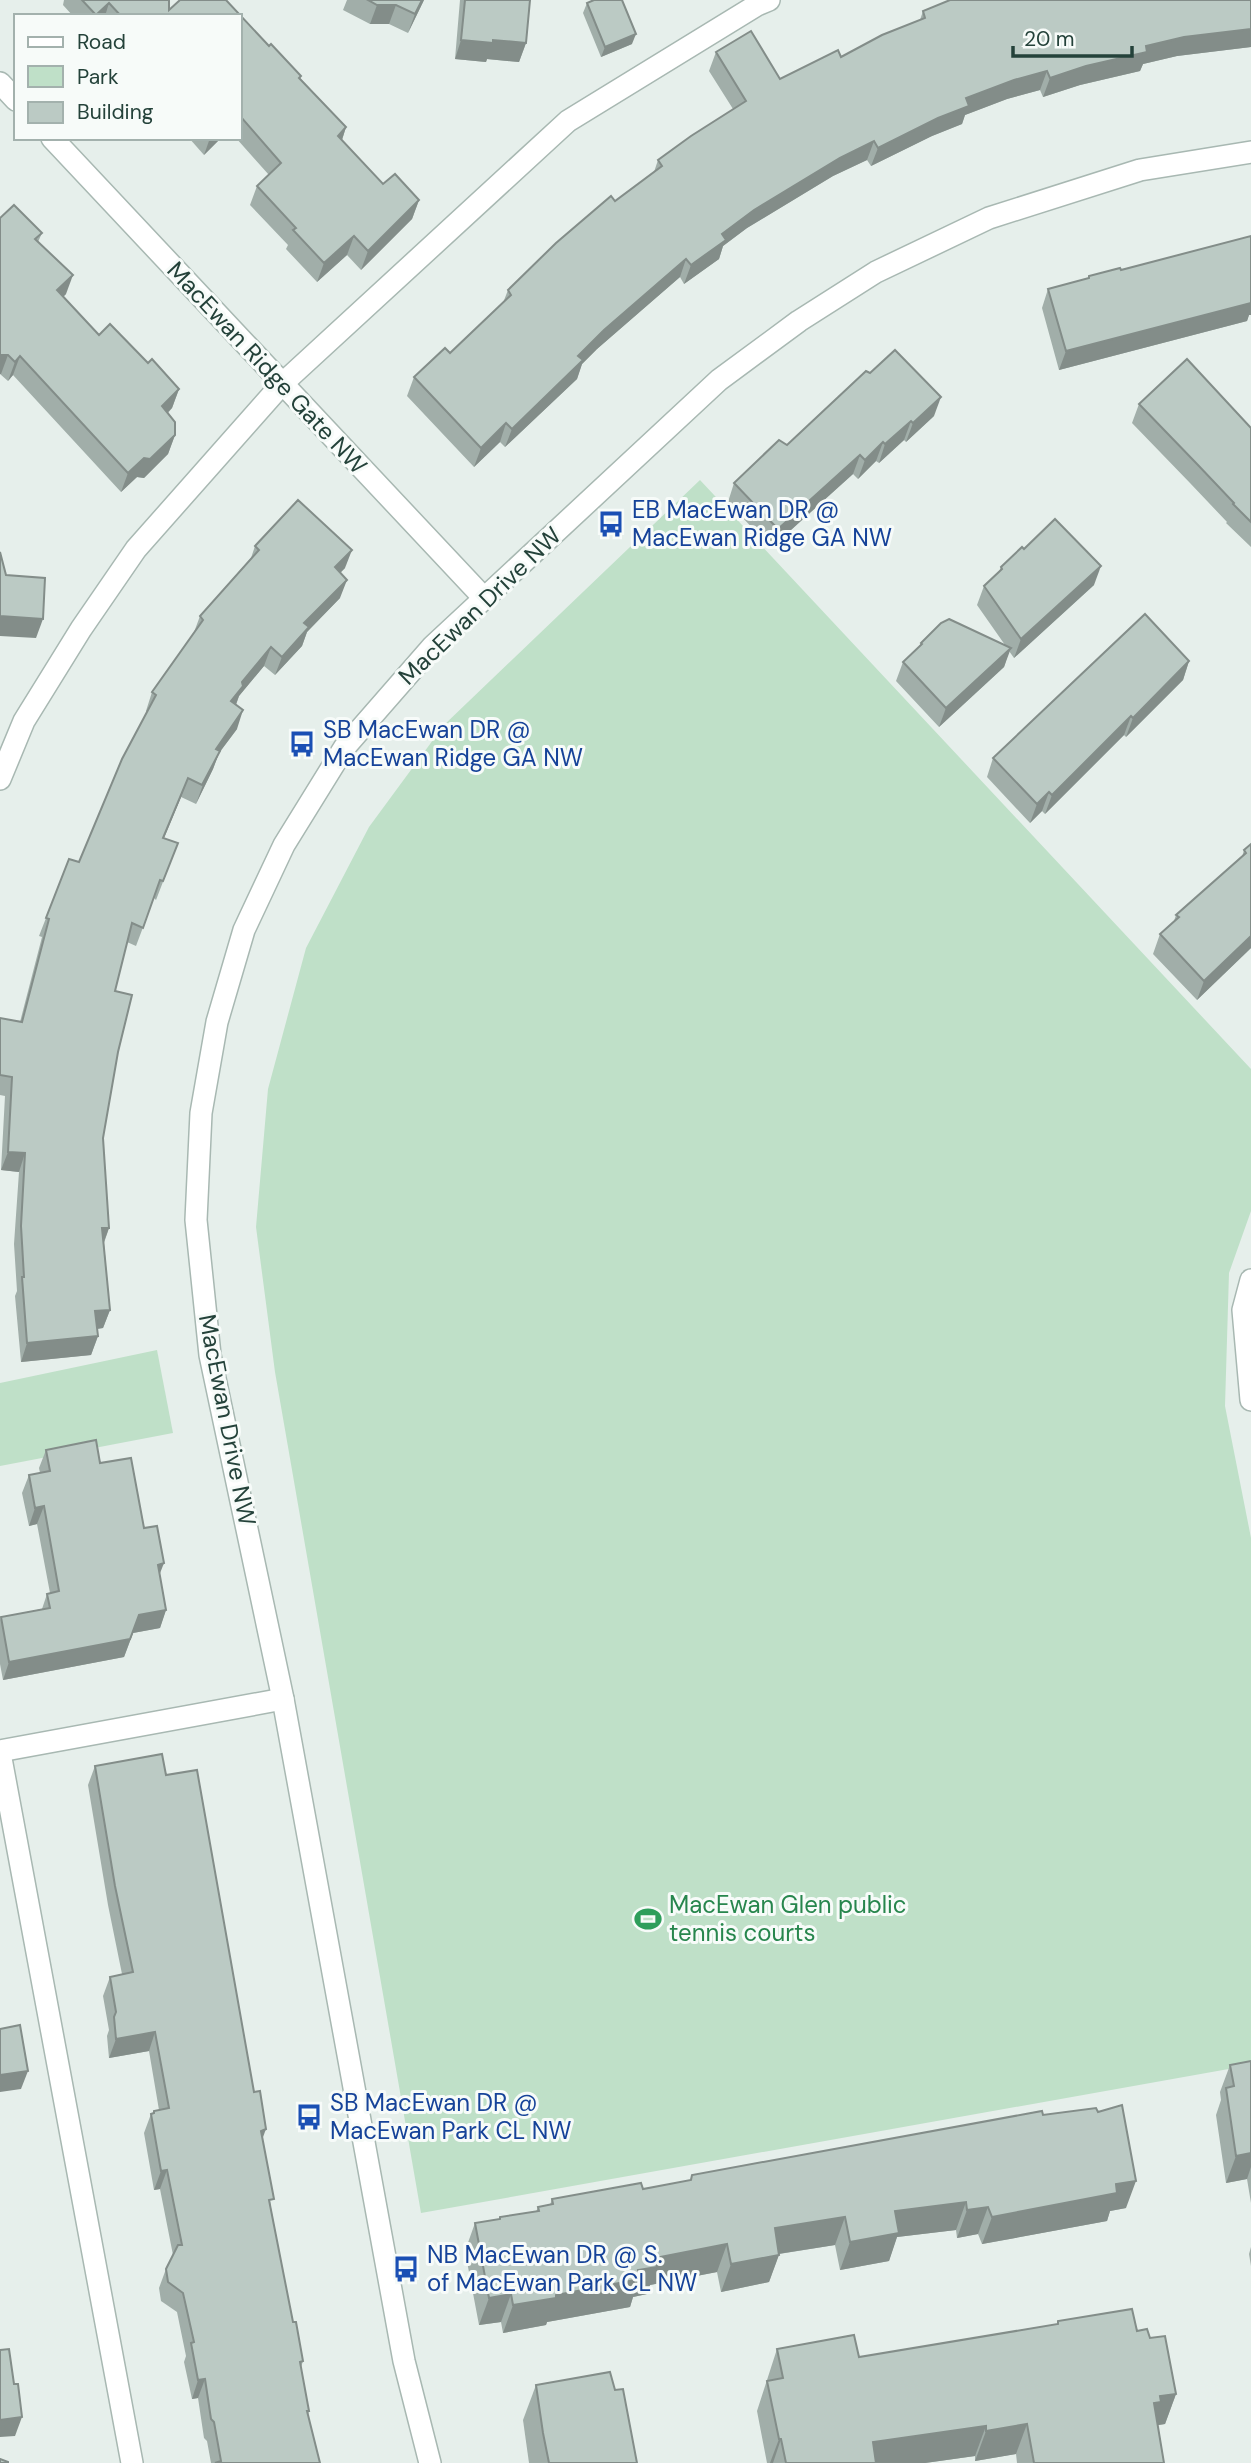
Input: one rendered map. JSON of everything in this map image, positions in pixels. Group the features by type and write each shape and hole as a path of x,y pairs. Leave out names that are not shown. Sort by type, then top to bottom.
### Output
{"street":[{"path":"0,779 24,721 81,629 136,549 282,384 568,121 769,0"},
{"path":"0,83 14,98"},
{"name":"MacEwan Ridge Gate NW","path":"54,140 483,597"},
{"name":"MacEwan Drive NW","path":"430,2463 404,2361 283,1699 210,1355 196,1220 201,1113 217,1022 244,930 284,845 344,748 433,646 719,380 799,321 876,272 989,218 1140,170 1251,152"},
{"path":"1251,1280 1242,1310 1251,1401"},
{"path":"132,2463 0,1752 283,1699"}],"green space":[{"path":"700,480 1251,1069 1251,1211 1229,1273 1225,1406 1251,1538 1251,2065 421,2213 275,1372 256,1227 268,1089 306,948 369,827 444,725"},
{"path":"157,1350 173,1433 0,1466 0,1383"}],"building":[{"path":"82,0 169,0 169,10 180,0 226,0 239,14 119,14 109,3 95,14"},
{"path":"368,0 422,0 415,14 396,5 377,5"},
{"path":"465,0 530,0 526,43 461,40"},
{"path":"594,0 622,0 636,34 605,47 587,3"},
{"path":"950,0 1251,0 1251,29 1184,37 1146,46 1147,52 1086,66 1050,78 1047,71 1014,80 966,98 969,106 878,148 874,141 840,158 754,210 722,234 726,240 691,265 686,259 604,330 578,356 583,360 512,429 506,423 481,448 414,377 445,348 450,353 511,295 508,290 556,243 611,196 615,201 662,166 658,160 746,101 716,52 751,31 780,79 838,50 841,57 882,35 925,18 923,11"},
{"path":"242,17 269,46 271,44 346,127 338,136 383,184 395,174 419,200 368,251 354,236 324,263 257,186 281,163 242,118"},
{"path":"14,205 42,233 35,239 73,275 57,290 99,335 110,324 148,363 152,359 179,389 162,406 175,422 175,435 150,459 144,458 128,473 20,356 15,362 8,355 0,355 0,218"},
{"path":"1251,236 1251,303 1066,351 1048,289 1089,276"},
{"path":"895,350 941,397 913,423 911,421 885,444 883,442 865,460 860,455 778,529 734,483 779,440 787,445 866,371 870,373"},
{"path":"1187,359 1251,428 1251,522 1139,404"},
{"path":"298,500 352,550 335,567 347,580 304,623 309,627 282,657 271,647 242,682 243,686 231,701 243,710 216,749 220,751 202,785 188,778 163,838 178,843 163,881 160,880 143,928 132,923 115,991 132,995 118,1052 103,1138 109,1228 102,1228 110,1310 95,1311 98,1336 27,1343 21,1226 25,1153 8,1152 12,1077 0,1075 0,1018 22,1022 49,919 46,918 69,859 79,862 122,759 156,695 152,692 203,620 200,616 259,550 255,546"},
{"path":"1055,519 1101,566 1021,639 984,586 1022,547 1024,549"},
{"path":"0,552 6,575 45,578 43,619 0,616"},
{"path":"1145,614 1189,661 1052,795 1049,792 1037,804 993,758"},
{"path":"949,619 1011,648 946,708 903,662 941,623"},
{"path":"1251,844 1251,936 1204,981 1160,934 1179,917 1176,915 1246,853 1244,850"},
{"path":"96,1440 100,1463 131,1458 144,1528 157,1526 164,1563 158,1565 166,1610 139,1615 130,1639 9,1662 1,1617 50,1608 47,1594 59,1591 44,1506 35,1508 29,1475 50,1471 46,1450"},
{"path":"162,1754 166,1775 197,1770 254,2092 260,2091 266,2129 261,2131 274,2199 269,2200 293,2322 296,2322 303,2361 300,2362 307,2411 320,2463 215,2463 221,2461 214,2422 211,2419 205,2379 198,2380 191,2343 194,2342 183,2293 168,2282 166,2269 178,2245 182,2245 167,2170 161,2171 151,2114 169,2108 155,2032 116,2039 116,2012 110,1977 133,1972 115,1886 95,1766"},
{"path":"20,2025 28,2071 0,2075 0,2029"},
{"path":"1251,2061 1251,2153 1236,2156 1226,2088 1234,2086 1230,2065"},
{"path":"1122,2105 1136,2181 1116,2184 1117,2193 992,2217 988,2207 967,2210 966,2202 895,2211 899,2233 850,2242 845,2217 775,2228 779,2255 731,2264 727,2244 655,2258 657,2267 638,2270 640,2279 513,2305 511,2294 489,2298 475,2223 539,2211 538,2207 553,2204 552,2199 641,2183 643,2189 691,2180 692,2175 1042,2111 1043,2115 1096,2108 1098,2112"},
{"path":"1132,2309 1137,2331 1147,2329 1150,2338 1165,2336 1176,2394 1160,2396 1161,2402 1154,2403 1164,2463 1034,2463 1027,2424 986,2431 986,2426 873,2442 876,2463 786,2463 767,2381 783,2378 777,2349 854,2335 859,2357"},
{"path":"9,2349 14,2384 18,2384 22,2417 0,2420 0,2350"},
{"path":"610,2372 615,2390 623,2389 637,2463 549,2463 536,2385"}],"place":[{"name":"EB MacEwan DR @ MacEwan Ridge GA NW","path":"611,524"},
{"name":"SB MacEwan DR @ MacEwan Ridge GA NW","path":"302,744"},
{"name":"MacEwan Glen public tennis courts","path":"648,1919"},
{"name":"SB MacEwan DR @ MacEwan Park CL NW","path":"309,2117"},
{"name":"NB MacEwan DR @ S. of MacEwan Park CL NW","path":"406,2269"}]}
